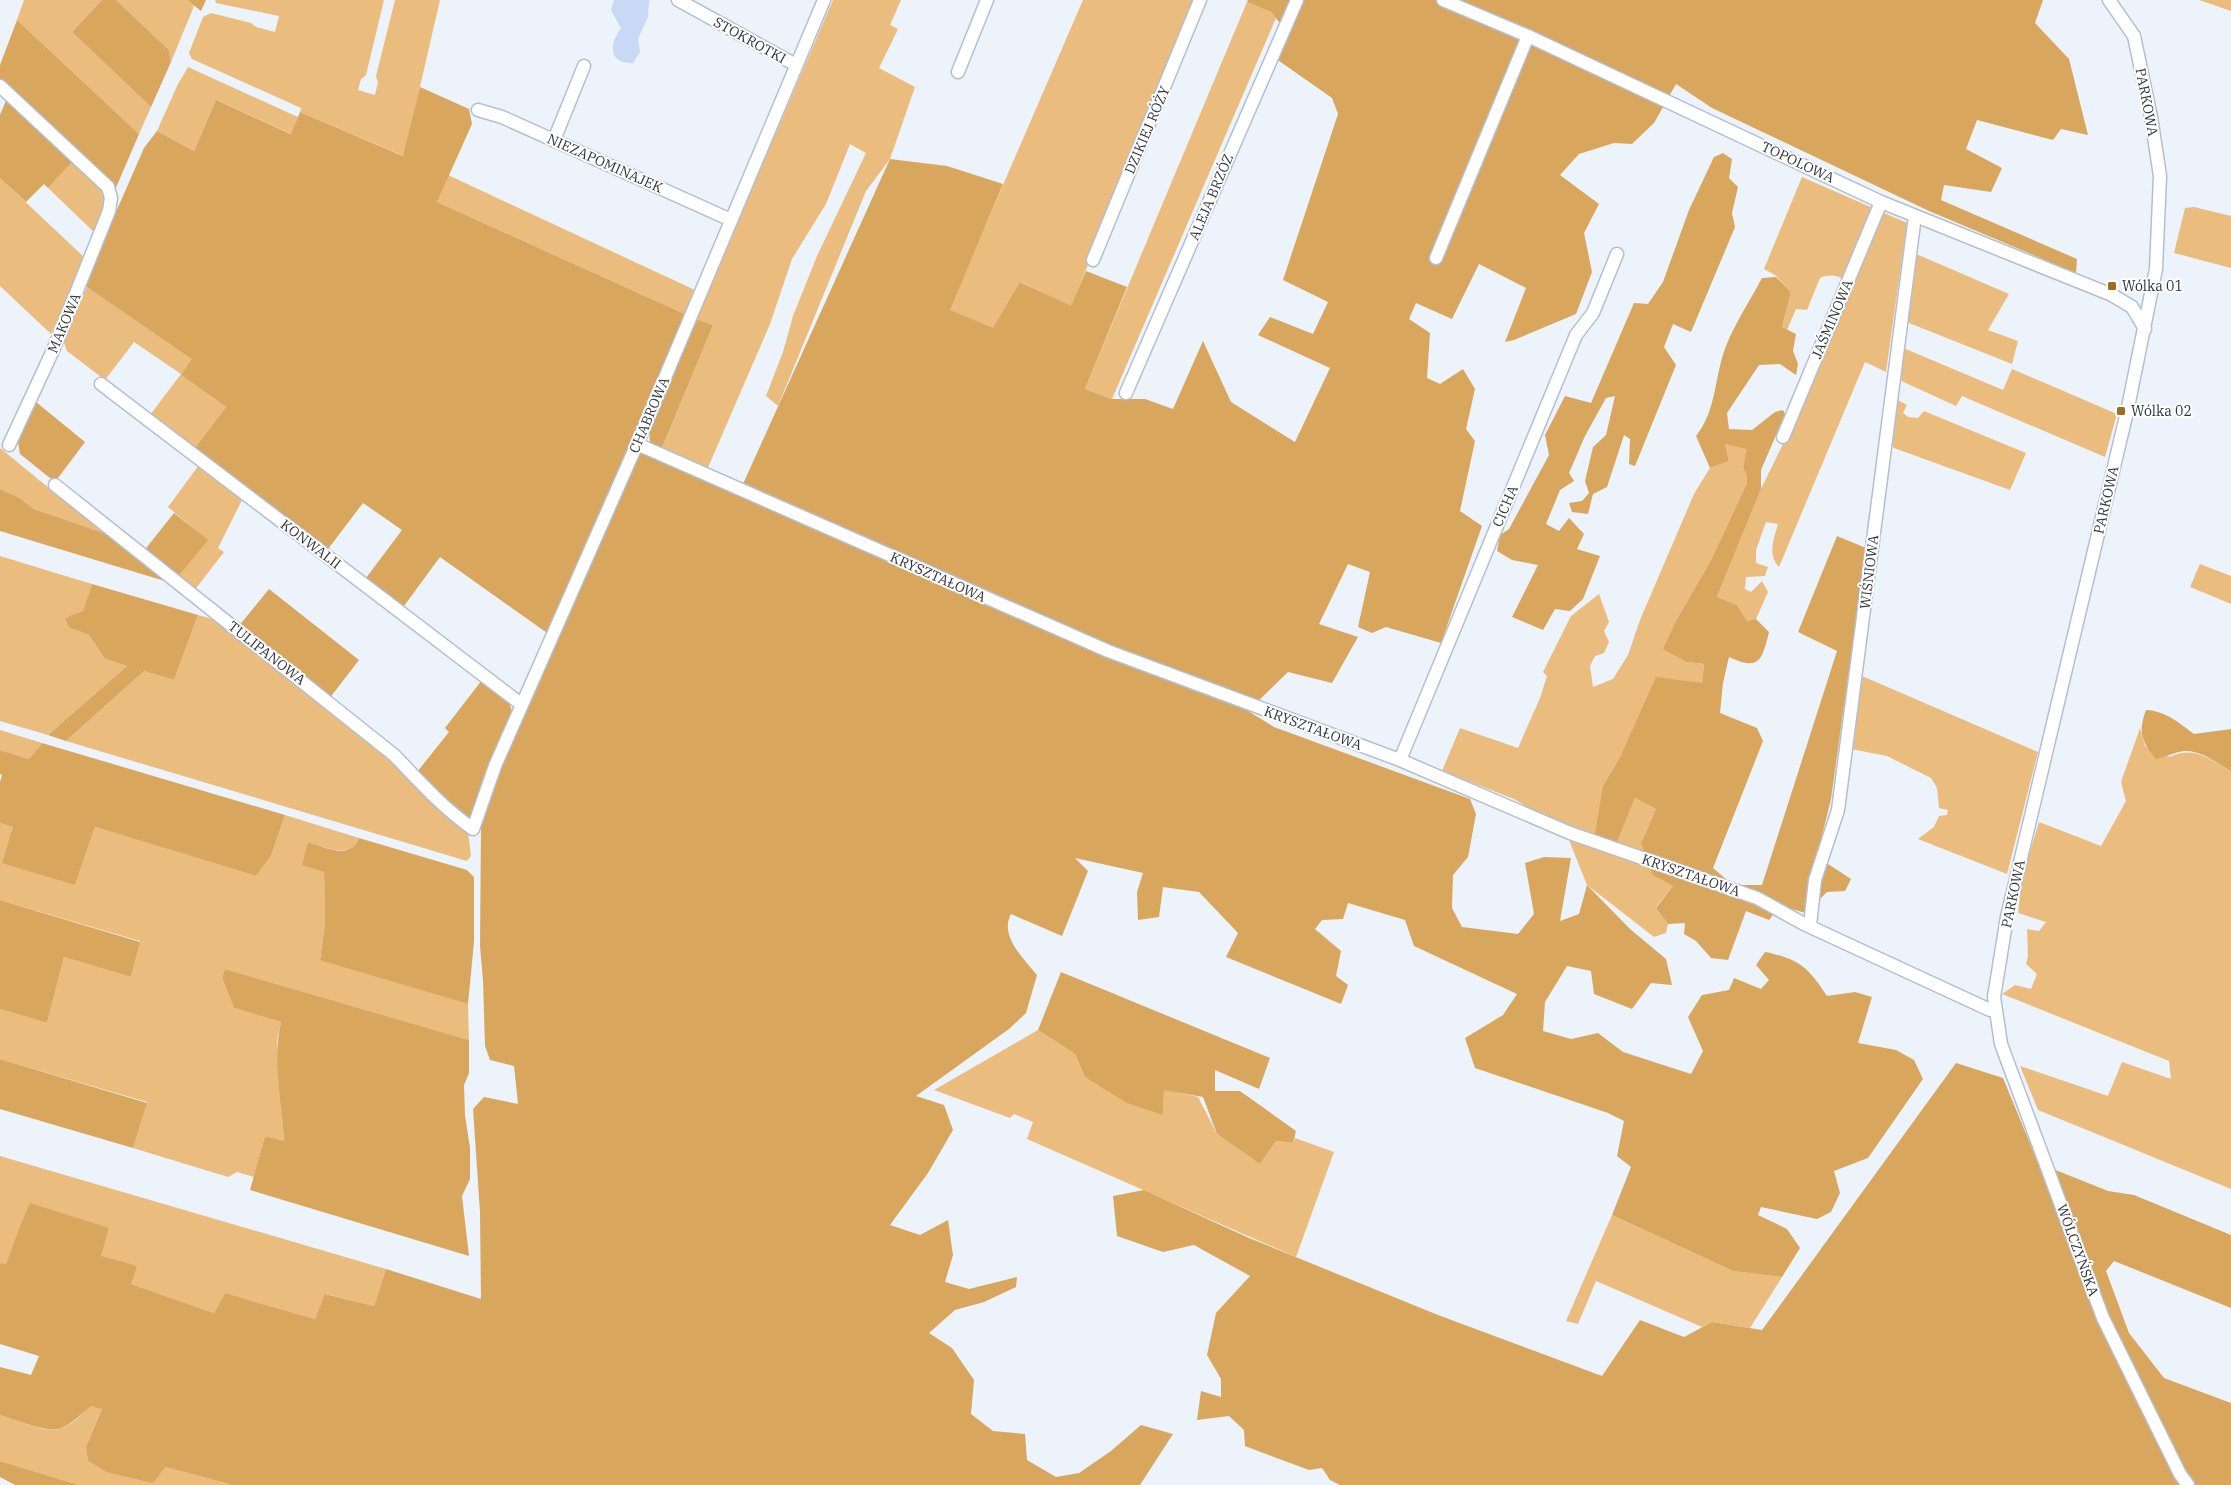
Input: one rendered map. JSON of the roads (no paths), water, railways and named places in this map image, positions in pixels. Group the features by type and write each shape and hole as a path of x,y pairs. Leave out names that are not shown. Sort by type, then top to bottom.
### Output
{"street":[{"name":"STOKROTKI","path":"678,0 796,65"},
{"name":"CHABROWA","path":"473,829 495,766 521,704 637,444 824,0"},
{"path":"958,72 987,0"},
{"name":"DZIKIEJ RÓŻY","path":"1093,260 1200,0"},
{"name":"ALEJA BRZÓZ","path":"1126,393 1297,0"},
{"name":"TOPOLOWA","path":"1443,0 1528,36 1881,202 2112,295 2132,308 2145,329"},
{"name":"PARKOWA","path":"1992,1007 2007,917 2145,329 2156,269 2160,176 2151,117 2134,36 2109,0"},
{"path":"1436,258 1528,36"},
{"path":"554,140 584,66"},
{"name":"MAKOWA","path":"0,86 108,188 111,198 109,211 77,295 9,445"},
{"name":"NIEZAPOMINAJEK","path":"478,110 554,140 731,220"},
{"name":"JAŚMINOWA","path":"1783,436 1881,202"},
{"name":"WIŚNIOWA","path":"1810,925 1815,880 1838,810 1914,216"},
{"name":"CICHA","path":"1400,760 1576,335 1592,313 1617,254"},
{"name":"KONWALII","path":"101,384 521,704"},
{"name":"KRYSZTAŁOWA","path":"637,444 1108,652 1400,760 1562,830 1757,898 1810,925 1992,1007"},
{"name":"TULIPANOWA","path":"55,485 394,755 438,800 473,829"},
{"name":"WÓLCZYŃSKA","path":"1992,1007 2001,1044 2103,1318 2180,1474 2188,1485"}],"water":[{"path":"614,0 649,0 648,17 638,39 640,52 633,63 619,60 613,52 617,34 621,28 611,10"}],"place":[{"name":"Wólka 01","path":"2112,286"},
{"name":"Wólka 02","path":"2121,411"}]}
